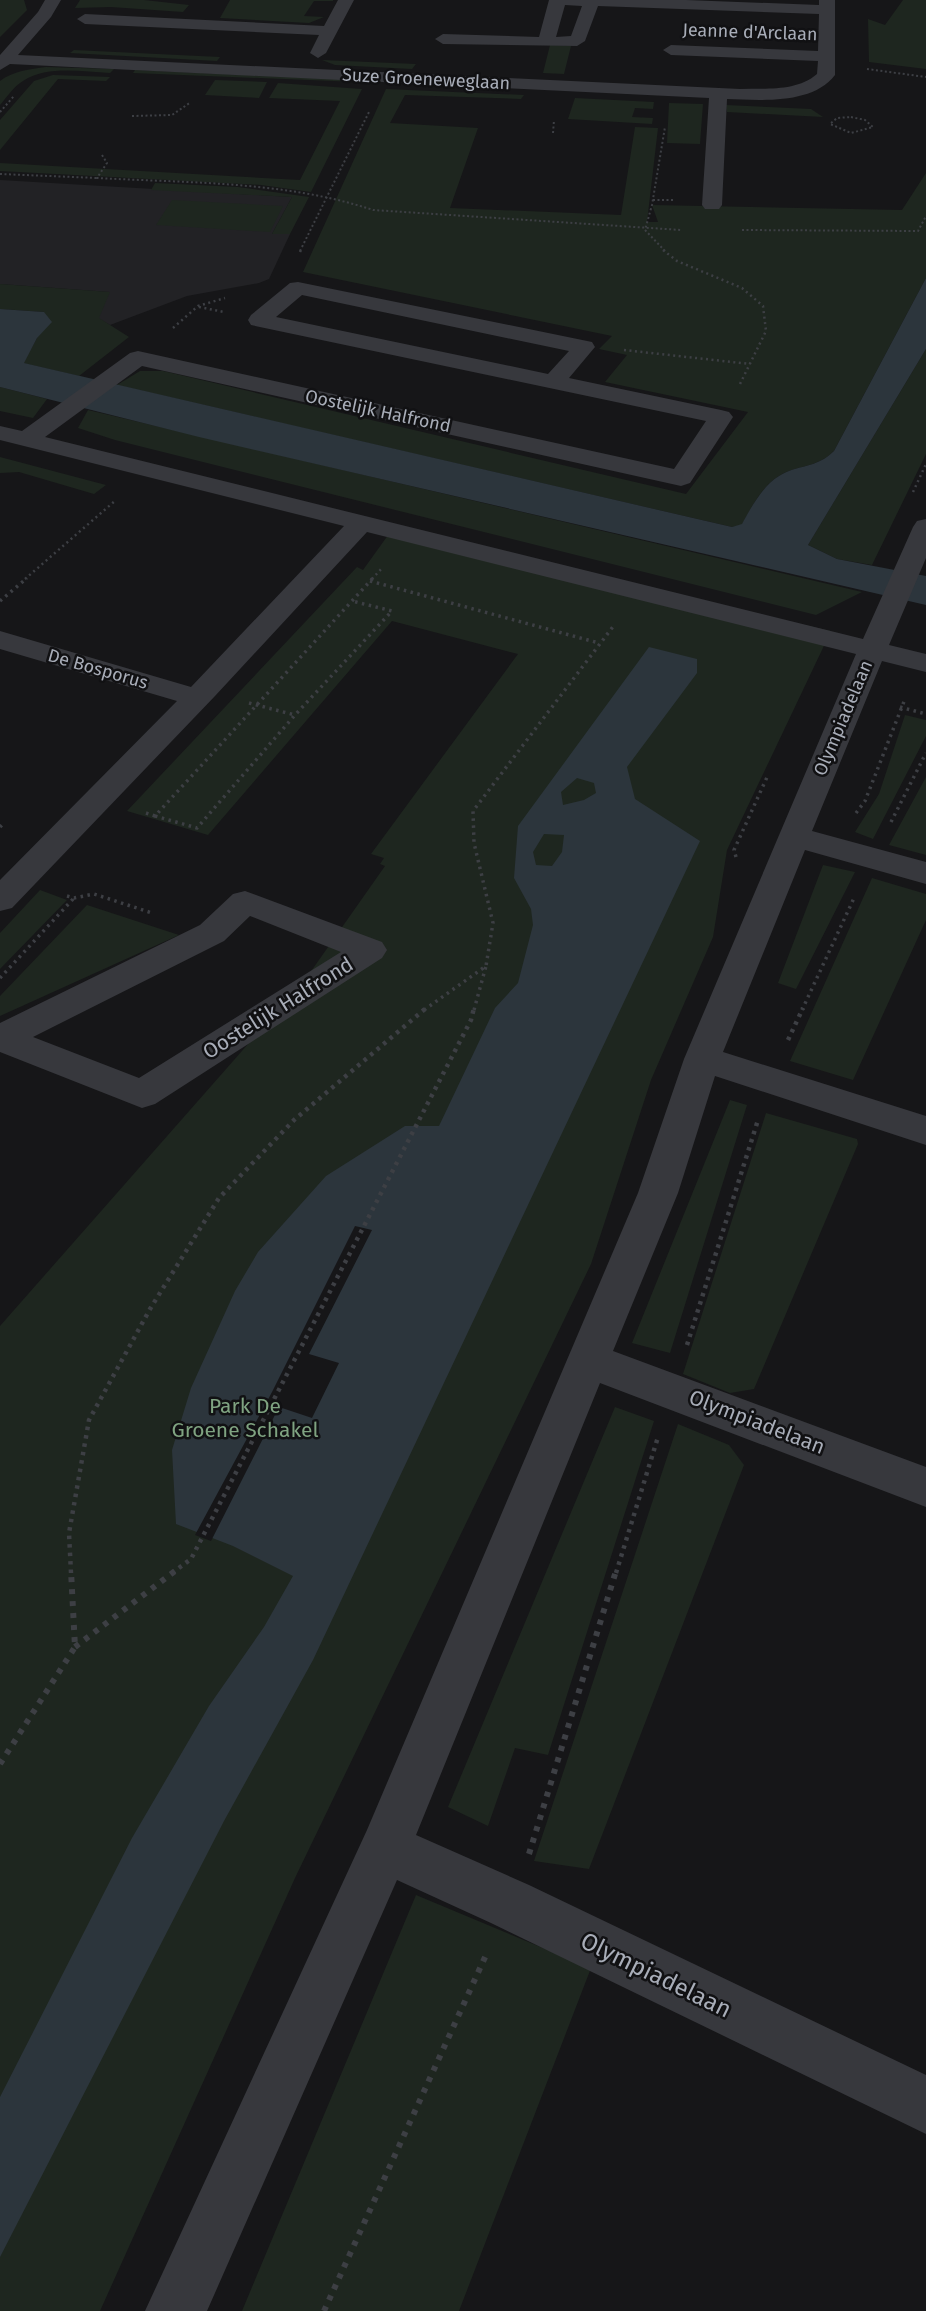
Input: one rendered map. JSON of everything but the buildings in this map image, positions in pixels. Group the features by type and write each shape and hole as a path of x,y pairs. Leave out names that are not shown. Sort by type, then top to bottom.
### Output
{"street":[{"path":"3,62 45,14 53,0"},
{"path":"307,73 346,0"},
{"path":"546,42 558,0 827,5"},
{"path":"443,39 577,41 592,1"},
{"name":"Jeanne d'Arclaan","path":"671,50 827,60 827,5"},
{"path":"202,25 214,8"},
{"path":"85,19 330,32"},
{"name":"Suze Groeneweglaan","path":"3,62 780,93 820,82 826,75 827,60"},
{"path":"712,205 718,92"},
{"path":"555,380 584,347 298,288 259,320 555,380 721,417"},
{"path":"27,439 138,358"},
{"name":"Oostelijk Halfrond","path":"138,358 681,478 721,417"},
{"path":"0,433 872,651 926,527"},
{"path":"10,890 197,698 361,523"},
{"name":"De Bosporus","path":"0,640 197,698"},
{"name":"Olympiadelaan","path":"176,2311 385,1849 658,1193 702,1059 872,651 926,663"},
{"path":"794,836 926,873"},
{"name":"Oostelijk Halfrond","path":"245,902 370,950 142,1094 0,1038 212,933 245,902"},
{"path":"702,1059 926,1131"},
{"name":"Olympiadelaan","path":"587,1359 926,1487"},
{"name":"Olympiadelaan","path":"385,1849 510,1904 926,2105"}],"path":[{"path":"827,60 926,77"},
{"path":"296,260 385,77"},
{"path":"132,117 173,117 183,113 195,97"},
{"path":"851,117 865,120 873,127 853,133 835,129 830,124 837,118 851,117"},
{"path":"645,230 652,205 665,127 658,123"},
{"path":"97,178 107,163 102,155"},
{"path":"0,174 241,186 328,196 359,203 373,210 645,230 687,230"},
{"path":"743,230 918,230 926,216"},
{"path":"645,230 658,246 677,261 742,288 763,306 766,331 721,417"},
{"path":"138,358 198,306 233,295"},
{"path":"584,347 750,364"},
{"path":"0,601 151,470"},
{"path":"370,581 599,643"},
{"path":"0,1764 75,1647 191,1559 471,1020 486,966 493,923 474,842 474,811 599,643 640,593"},
{"path":"155,816 197,828 295,715 392,611 352,601"},
{"path":"258,705 295,715"},
{"path":"324,2311 510,1904 527,1861 771,1079 873,859 926,753"},
{"path":"10,890 74,898 94,894 212,933"},
{"path":"0,978 74,898"},
{"path":"75,1647 69,1533 89,1420 150,1309 219,1198 294,1120 423,1010 486,966"}],"shaded area":[{"path":"0,180 292,197 272,234 290,234 269,279 187,296 110,325 98,318 109,292 0,284"},
{"path":"926,278 926,349 808,545 837,559 926,576 926,605 199,437 0,387 0,309 44,312 52,322 37,338 24,363 732,527 742,524 773,480 786,472 814,464 834,451"},
{"path":"649,647 697,659 697,673 627,767 635,799 700,841 313,1660 224,1821 0,2257 0,2097 132,1838 209,1706 264,1627 293,1576 233,1546 176,1524 172,1450 191,1388 235,1291 258,1252 326,1176 405,1126 439,1126 495,1008 518,983 533,925 531,909 514,878 518,826","holes":["577,778 594,783 596,793 584,800 563,805 561,792","544,834 564,835 562,852 552,866 536,865 533,852"]}],"green space":[{"path":"0,0 24,0 27,10 0,37"},
{"path":"80,0 144,0 189,5 183,12 111,7 75,8"},
{"path":"230,0 333,1 314,1 304,16 324,17 309,23 220,18"},
{"path":"903,0 926,0 926,69 869,62 868,19 885,25"},
{"path":"550,45 571,46 564,74 543,73"},
{"path":"74,50 220,57 217,61 70,53"},
{"path":"322,60 416,64 412,69 335,65"},
{"path":"46,67 114,69 110,73 54,71 33,76 17,86 0,105 0,81 16,73"},
{"path":"135,70 357,80 358,82 133,73"},
{"path":"53,75 110,77 106,81 58,79 0,150 0,120 34,81"},
{"path":"215,80 267,82 259,98 205,95"},
{"path":"278,83 362,89 311,192 261,185 0,171 0,163 300,180 340,101 269,98"},
{"path":"386,89 524,95 521,99 405,95 390,123 478,128 450,208 621,215 635,127 658,128 647,222 658,222 652,205 902,210 926,173 926,278 834,451 814,464 786,472 773,480 758,498 742,525 732,527 117,385 140,371 163,371 686,494 748,412 605,382 627,355 599,349 612,336 303,272"},
{"path":"575,98 654,102 653,109 635,108 632,117 653,118 652,124 568,119"},
{"path":"669,103 703,104 700,144 667,143"},
{"path":"726,105 811,109 823,117 727,112"},
{"path":"155,183 238,187 309,197 290,234 272,234 292,197 151,190"},
{"path":"172,200 283,206 270,232 156,225"},
{"path":"0,284 110,292 99,318 129,337 79,376 23,363 37,338 44,312 0,309"},
{"path":"926,349 926,454 872,565 837,559 808,545"},
{"path":"0,387 47,399 33,418 0,411"},
{"path":"88,410 862,592 816,615 115,440 78,428"},
{"path":"0,457 106,485 94,494 19,472 0,473"},
{"name":"Park De Groene Schakel","path":"391,531 831,631 727,850 713,937 651,1080 591,1264 295,1878 100,2311 0,2311 0,1326 307,977 385,866 380,864 384,858 371,854 518,654 392,621 208,835 127,811 357,567 363,570"},
{"path":"905,715 926,720 926,736 873,839 855,832 879,794"},
{"path":"926,777 926,855 889,845"},
{"path":"823,865 855,872 796,989 778,983"},
{"path":"872,878 926,894 926,920 853,1080 790,1061"},
{"path":"40,890 67,900 0,969 0,933"},
{"path":"87,905 179,935 0,1016 0,996"},
{"path":"730,1100 747,1105 670,1353 632,1343"},
{"path":"766,1113 857,1139 858,1144 754,1389 730,1393 683,1374"},
{"path":"615,1407 654,1421 548,1755 515,1748 488,1826 448,1807"},
{"path":"678,1424 729,1445 744,1465 589,1869 534,1861"},
{"path":"416,1895 591,1968 459,2311 242,2311"}],"pier":[{"path":"355,1226 372,1230 309,1354 339,1363 312,1418 279,1407 211,1541 195,1535 272,1392"}]}
